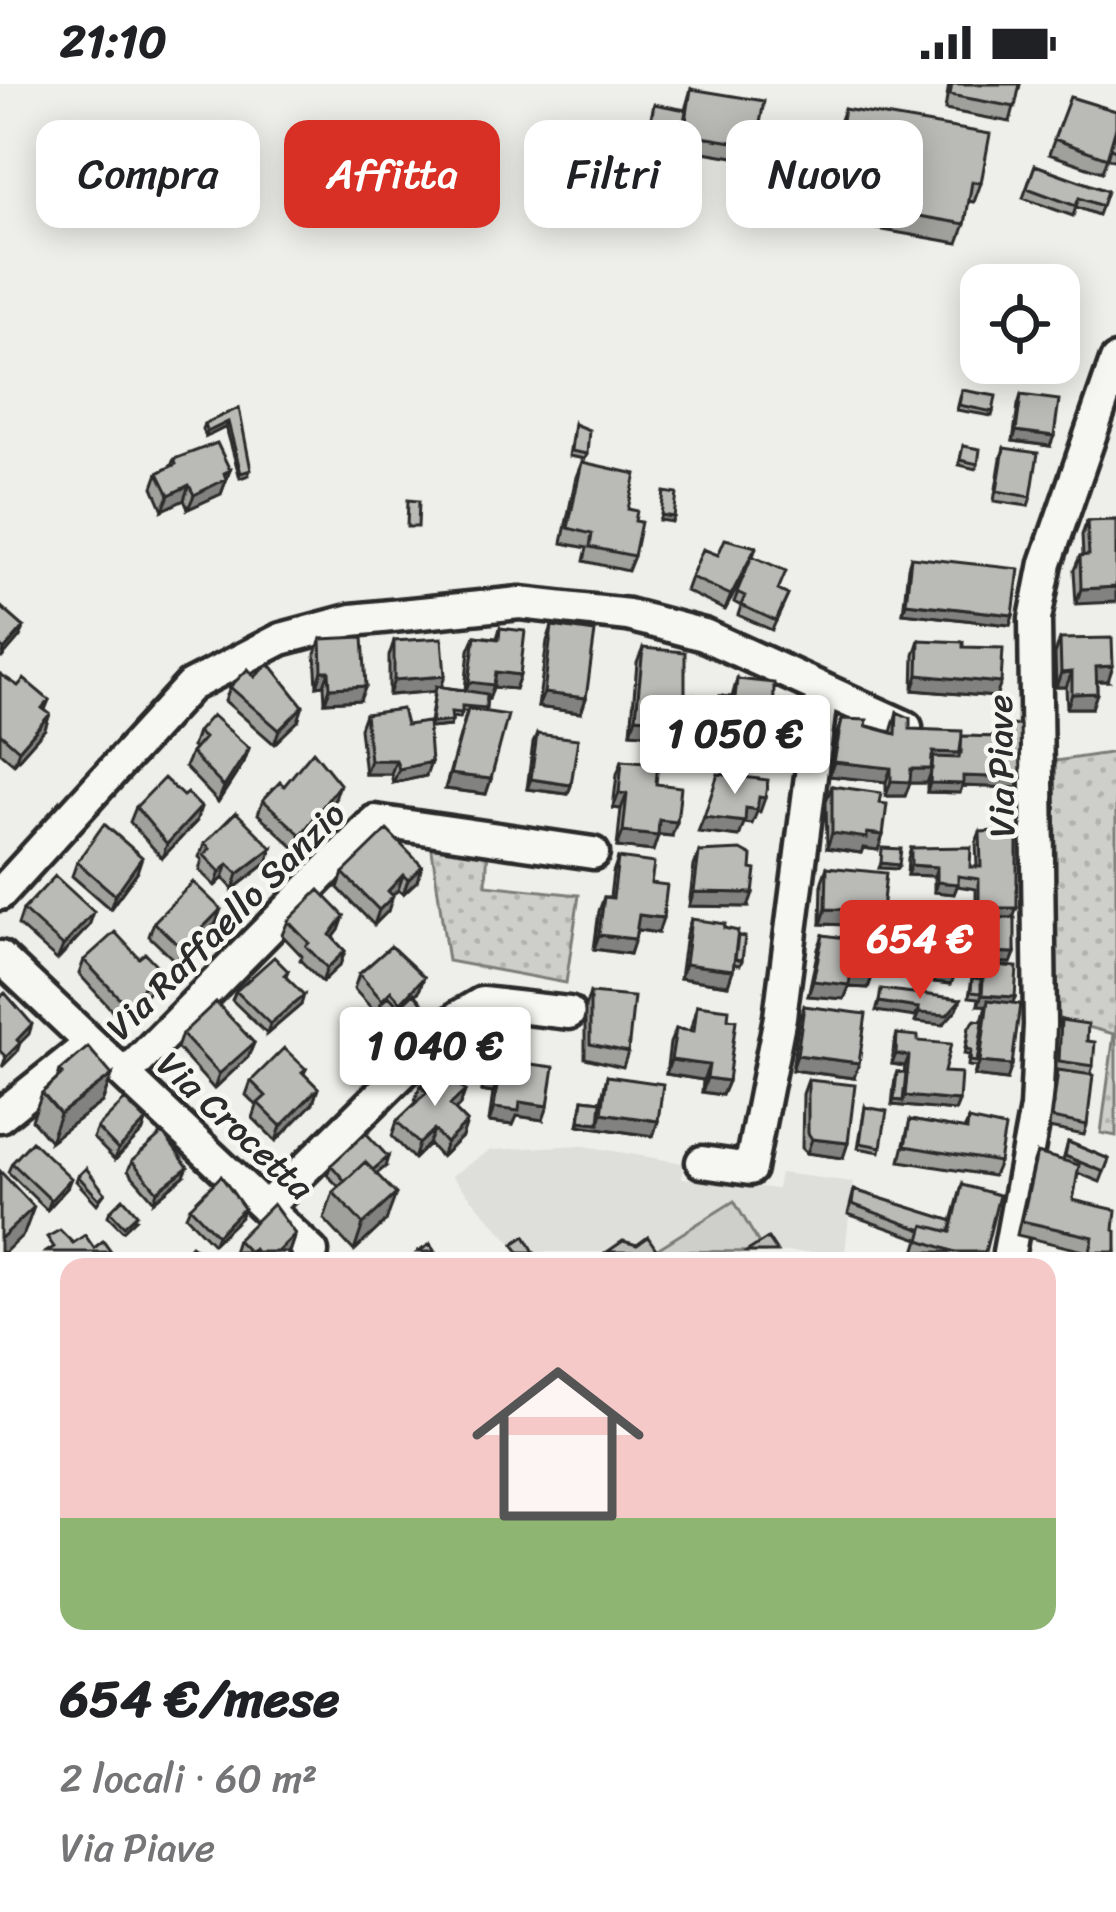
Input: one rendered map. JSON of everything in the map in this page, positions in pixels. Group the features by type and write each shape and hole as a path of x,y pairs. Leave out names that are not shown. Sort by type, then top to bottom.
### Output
{"street":[{"name":"Via Piave","path":"1009,1252 1036,1108 1040,1025 1035,620 1046,562 1116,361"},
{"path":"0,894 190,686 281,639 352,620 472,605 572,605 704,634 906,727"},
{"path":"702,1162 750,1169 780,1017 822,690"},
{"name":"Via Raffaello Sanzio","path":"126,1075 375,821 593,853"},
{"name":"Via Crocetta","path":"0,957 268,1205 312,1252"},
{"path":"268,1205 460,1016 482,1003 568,1013"},
{"path":"0,1116 90,1044"}],"shaded area":[{"path":"1116,752 1116,1136 1101,1133 1114,1034 1055,1018 1055,761"},
{"path":"430,836 488,844 486,885 579,895 566,983 448,961"},
{"path":"579,1145 683,1163 682,1178 777,1189 780,1173 853,1182 845,1252 520,1252 451,1176 490,1150"},
{"path":"734,1201 764,1252 654,1251"}],"building":[{"path":"952,84 1020,84 1015,107 950,95"},
{"path":"691,89 764,101 761,120 726,120 726,141 702,137 702,120 686,120"},
{"path":"1070,97 1116,111 1107,158 1054,139"},
{"path":"654,104 686,110 684,120 651,120"},
{"path":"844,109 908,120 842,120"},
{"path":"923,123 990,134 981,183 972,182 965,224 923,217"},
{"path":"1035,165 1107,191 1102,206 1079,198 1076,206 1027,188"},
{"path":"962,390 996,396 993,412 959,405"},
{"path":"1021,395 1059,400 1054,436 1016,431"},
{"path":"239,408 251,470 241,473 228,422 207,432 204,424"},
{"path":"574,424 589,430 587,454 571,451"},
{"path":"217,443 230,470 224,473 226,479 194,495 189,485 169,495 158,473 176,464 174,459"},
{"path":"963,446 980,449 978,464 960,460"},
{"path":"1004,448 1038,453 1031,497 997,491"},
{"path":"582,462 636,474 628,509 637,511 635,521 641,522 634,556 590,547 592,534 568,528"},
{"path":"664,492 677,494 674,517 661,515"},
{"path":"408,500 419,501 418,527 407,527"},
{"path":"1116,520 1116,587 1081,589 1080,556 1089,555 1087,521"},
{"path":"725,539 756,547 731,595 691,577 703,549 718,555"},
{"path":"752,556 786,571 778,590 788,595 776,621 741,605 745,596 737,592"},
{"path":"911,557 1019,569 1013,615 906,603"},
{"path":"0,606 24,627 4,650 0,646"},
{"path":"552,626 595,632 586,698 544,693"},
{"path":"500,628 525,631 520,675 496,672 494,685 469,682 475,636 499,639"},
{"path":"363,637 366,686 330,688 329,671 322,671 321,639"},
{"path":"442,638 445,676 394,680 394,641"},
{"path":"1112,638 1113,666 1096,667 1097,693 1072,694 1072,672 1061,673 1060,639"},
{"path":"919,640 1003,648 1001,683 918,675"},
{"path":"643,648 685,652 685,694 695,695 692,722 636,717"},
{"path":"269,663 303,706 279,730 230,687 248,669 255,677"},
{"path":"0,674 18,686 24,679 49,700 42,708 50,714 19,750 0,733"},
{"path":"737,679 774,683 773,753 736,749 738,732 716,729 720,696 735,698"},
{"path":"436,686 487,694 486,708 462,706 462,713 451,712 452,721 431,723"},
{"path":"402,709 406,725 428,722 431,762 399,769 396,760 370,760 365,714"},
{"path":"468,709 508,715 491,779 450,774"},
{"path":"897,712 910,718 910,729 962,731 961,753 933,752 932,769 911,769 910,782 891,781 891,768 834,762 842,719 867,720 866,726 896,734"},
{"path":"212,715 249,748 224,787 191,753 204,738 197,732"},
{"path":"1020,725 1021,778 963,776 963,784 930,783 932,757 959,758 962,736 998,737 998,726"},
{"path":"537,734 578,739 571,785 531,779"},
{"path":"313,751 340,784 301,835 263,800 280,782 284,786"},
{"path":"622,760 658,763 656,784 681,787 677,822 659,820 658,836 623,832 627,794 619,793"},
{"path":"718,774 768,780 765,798 759,797 757,810 746,808 745,822 704,817"},
{"path":"164,778 201,807 167,844 136,807"},
{"path":"832,786 881,793 879,803 887,804 883,835 867,833 867,838 832,833"},
{"path":"236,812 272,848 238,874 228,864 220,872 204,855 210,849 205,843"},
{"path":"104,824 142,857 115,895 77,862"},
{"path":"387,830 422,866 408,880 403,875 388,891 393,896 379,910 343,873"},
{"path":"1017,830 1017,908 979,903 979,879 958,876 958,884 937,882 937,867 911,865 911,848 971,847 970,867 981,867 980,832"},
{"path":"882,848 901,849 899,865 881,863"},
{"path":"741,850 752,856 751,869 756,870 753,893 694,892 699,852"},
{"path":"618,858 654,863 651,883 667,885 663,918 639,915 635,939 599,935 604,897 613,898"},
{"path":"827,867 886,873 882,911 826,909"},
{"path":"55,876 94,912 63,946 23,910"},
{"path":"193,882 221,909 182,949 154,922"},
{"path":"319,890 344,916 330,935 345,951 327,968 288,921"},
{"path":"924,909 962,915 957,949 919,943"},
{"path":"984,918 1015,918 1015,953 984,952"},
{"path":"691,919 738,931 733,970 685,964"},
{"path":"890,920 911,923 907,952 957,960 955,974 884,965"},
{"path":"115,932 139,958 145,953 161,970 125,1004 84,960"},
{"path":"823,935 876,942 873,974 851,972 849,985 813,981"},
{"path":"738,936 745,937 742,960 735,959"},
{"path":"391,946 424,977 401,1002 391,991 382,1000 359,974"},
{"path":"274,957 304,995 270,1024 236,991"},
{"path":"984,964 1017,967 1015,997 982,995"},
{"path":"972,978 981,979 981,993 971,992"},
{"path":"881,989 961,999 947,1015 919,1013 919,1008 879,1002"},
{"path":"5,993 32,1024 6,1057 0,1051 0,997"},
{"path":"414,993 422,1002 398,1023 380,1004 389,996 399,1007"},
{"path":"590,993 634,997 628,1052 590,1044"},
{"path":"988,1000 1020,1004 1012,1065 980,1062"},
{"path":"216,1002 254,1043 219,1074 182,1034"},
{"path":"697,1005 729,1009 728,1019 736,1020 728,1081 707,1078 709,1065 671,1060 676,1029 694,1031"},
{"path":"804,1006 866,1014 859,1063 797,1055"},
{"path":"975,1020 983,1021 977,1062 970,1061 971,1050 966,1049 969,1027"},
{"path":"1061,1020 1088,1024 1087,1041 1095,1042 1093,1066 1059,1061"},
{"path":"897,1034 951,1044 944,1072 961,1073 959,1101 905,1096 909,1056 896,1054"},
{"path":"492,1040 526,1045 523,1063 554,1067 548,1106 520,1102 519,1111 494,1108 498,1078 487,1077"},
{"path":"88,1047 112,1075 60,1114 42,1093"},
{"path":"284,1048 318,1088 281,1126 258,1103 266,1096 251,1081"},
{"path":"441,1066 465,1091 450,1105 467,1122 446,1143 434,1130 419,1144 397,1121 427,1092 420,1086"},
{"path":"1058,1070 1093,1075 1087,1125 1052,1118"},
{"path":"897,1072 906,1073 903,1101 894,1100"},
{"path":"607,1076 663,1084 658,1121 602,1113"},
{"path":"808,1080 855,1085 848,1143 812,1139 808,1133"},
{"path":"583,1099 601,1101 599,1123 580,1121"},
{"path":"125,1100 146,1121 118,1150 97,1128"},
{"path":"865,1107 887,1111 881,1147 860,1143"},
{"path":"910,1120 967,1130 968,1120 1005,1128 999,1162 905,1146"},
{"path":"163,1133 188,1167 157,1191 132,1161"},
{"path":"366,1133 388,1157 373,1170 365,1162 345,1181 331,1165"},
{"path":"32,1141 71,1178 51,1200 12,1163"},
{"path":"1068,1142 1109,1159 1104,1172 1065,1156"},
{"path":"1037,1153 1079,1165 1073,1200 1116,1210 1116,1252 1090,1252 1093,1237 1022,1221"},
{"path":"365,1162 396,1194 363,1224 333,1192"},
{"path":"86,1168 105,1193 99,1199 78,1176"},
{"path":"0,1171 34,1207 0,1239"},
{"path":"221,1176 244,1208 217,1235 190,1207"},
{"path":"962,1185 999,1195 985,1252 955,1252 920,1240 924,1225 951,1232"},
{"path":"854,1190 953,1221 950,1232 924,1225 922,1230 852,1204"},
{"path":"123,1198 137,1214 124,1226 110,1211"},
{"path":"273,1204 295,1234 277,1252 249,1252 237,1240"},
{"path":"60,1230 73,1243 85,1235 94,1248 103,1241 111,1252 46,1252 54,1247 47,1237"},
{"path":"525,1236 534,1252 519,1252 513,1244"},
{"path":"648,1237 658,1252 607,1252 623,1241 637,1245"},
{"path":"768,1238 777,1252 746,1252"}]}
